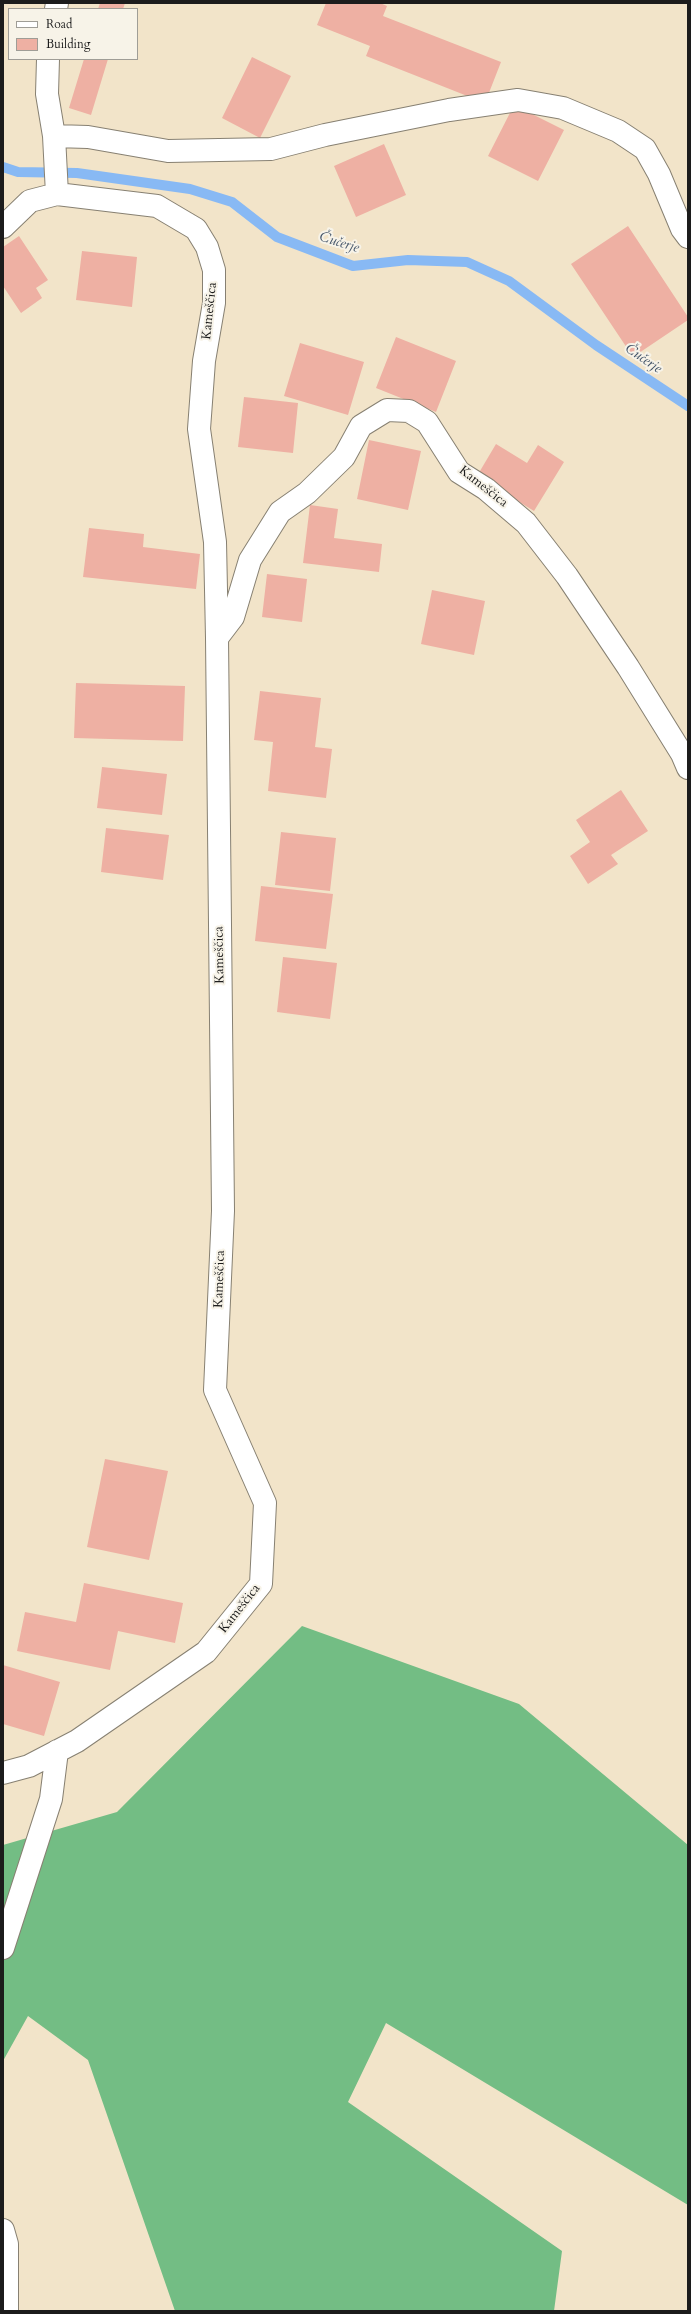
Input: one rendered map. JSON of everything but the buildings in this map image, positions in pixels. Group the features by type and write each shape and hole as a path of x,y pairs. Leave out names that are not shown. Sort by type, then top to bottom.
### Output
{"street":[{"path":"48,60 47,94 54,136 54,162 57,189"},
{"path":"54,136 88,137 168,151 271,149 325,135 449,110 518,100 563,108 618,131 645,149 658,174 682,229 688,237"},
{"name":"Kameščica","path":"3,227 30,201 57,189 157,206 196,229 207,246 214,270 214,303 204,361 199,429 215,542 217,638 223,1211 216,1390 266,1503 261,1584 206,1652 77,1741 29,1766 3,1773"},
{"name":"Kameščica","path":"217,638 233,617 250,560 280,512 307,493 344,457 361,426 386,410 409,411 427,422 459,472 486,489 526,522 567,576 628,667 682,754 688,768"},
{"path":"3,1948 51,1800 57,1751"},
{"path":"3,2230 7,2244 7,2311"}],"green space":[{"path":"302,1626 519,1704 688,1845 688,2205 386,2023 348,2102 562,2251 554,2311 175,2311 88,2060 28,2016 3,2061 3,1845 117,1812"}],"waterway":[{"name":"Čučerje","path":"3,167 18,172 77,173 190,189 232,202 277,237 353,266 408,260 467,262 509,281 596,345 688,406"}]}
